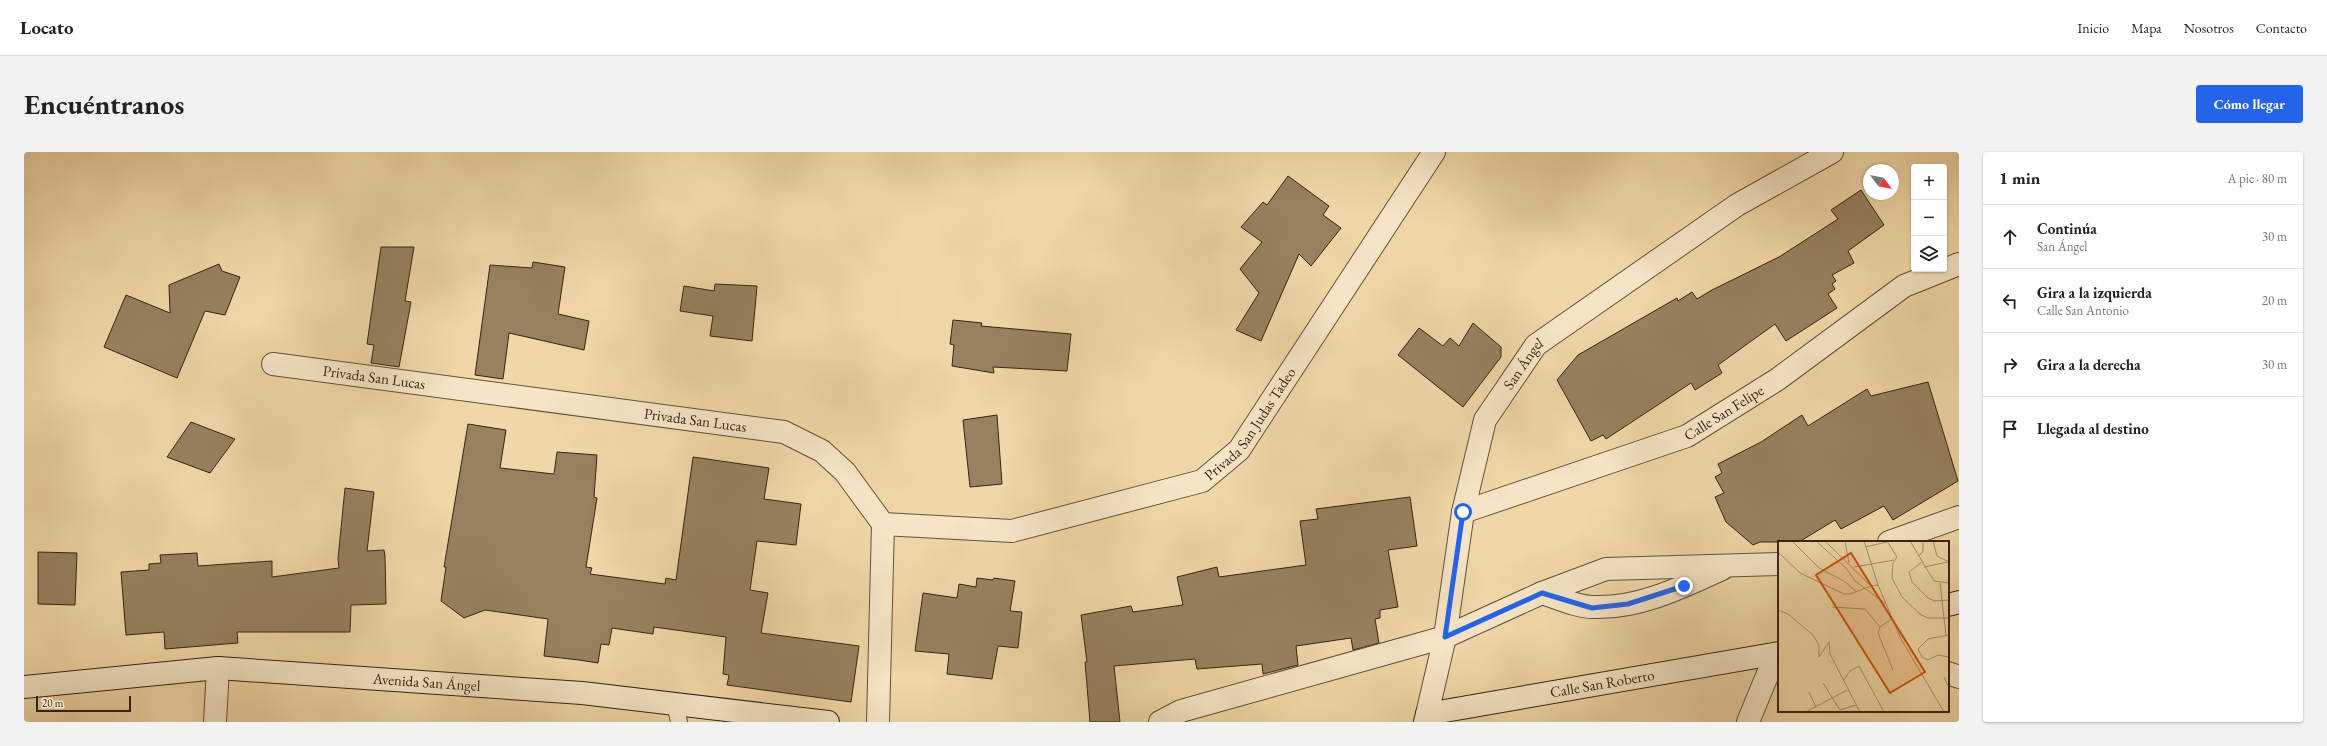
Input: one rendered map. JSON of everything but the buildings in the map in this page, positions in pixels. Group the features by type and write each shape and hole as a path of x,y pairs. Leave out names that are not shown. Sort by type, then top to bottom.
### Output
{"street":[{"name":"Privada San Judas Tadeo","path":"883,524 1012,532 1202,481 1239,450 1434,152"},
{"name":"San Ángel","path":"1426,718 1445,637 1463,512 1485,420 1536,345 1737,204 1832,152"},
{"name":"Calle San Felipe","path":"1463,512 1687,436 1778,379 1904,286 1959,264"},
{"name":"Privada San Lucas","path":"272,364 784,432 822,451 845,472 883,524"},
{"path":"1892,541 1959,517"},
{"path":"878,722 883,524"},
{"path":"1160,722 1180,711 1445,637 1542,593 1606,569 1778,564"},
{"path":"1542,593 1592,608 1628,604 1684,586 1731,565"},
{"path":"1949,605 1959,602"},
{"name":"Calle San Roberto","path":"1426,718 1778,653"},
{"name":"Calle San Roberto","path":"1748,722 1778,653"},
{"path":"215,722 218,668"},
{"name":"Avenida San Ángel","path":"24,687 218,668 582,693 677,713 828,722"},
{"path":"1949,673 1959,677"}],"route":[{"path":"1463,512 1445,637 1542,593 1592,608 1628,604 1684,586"}]}
